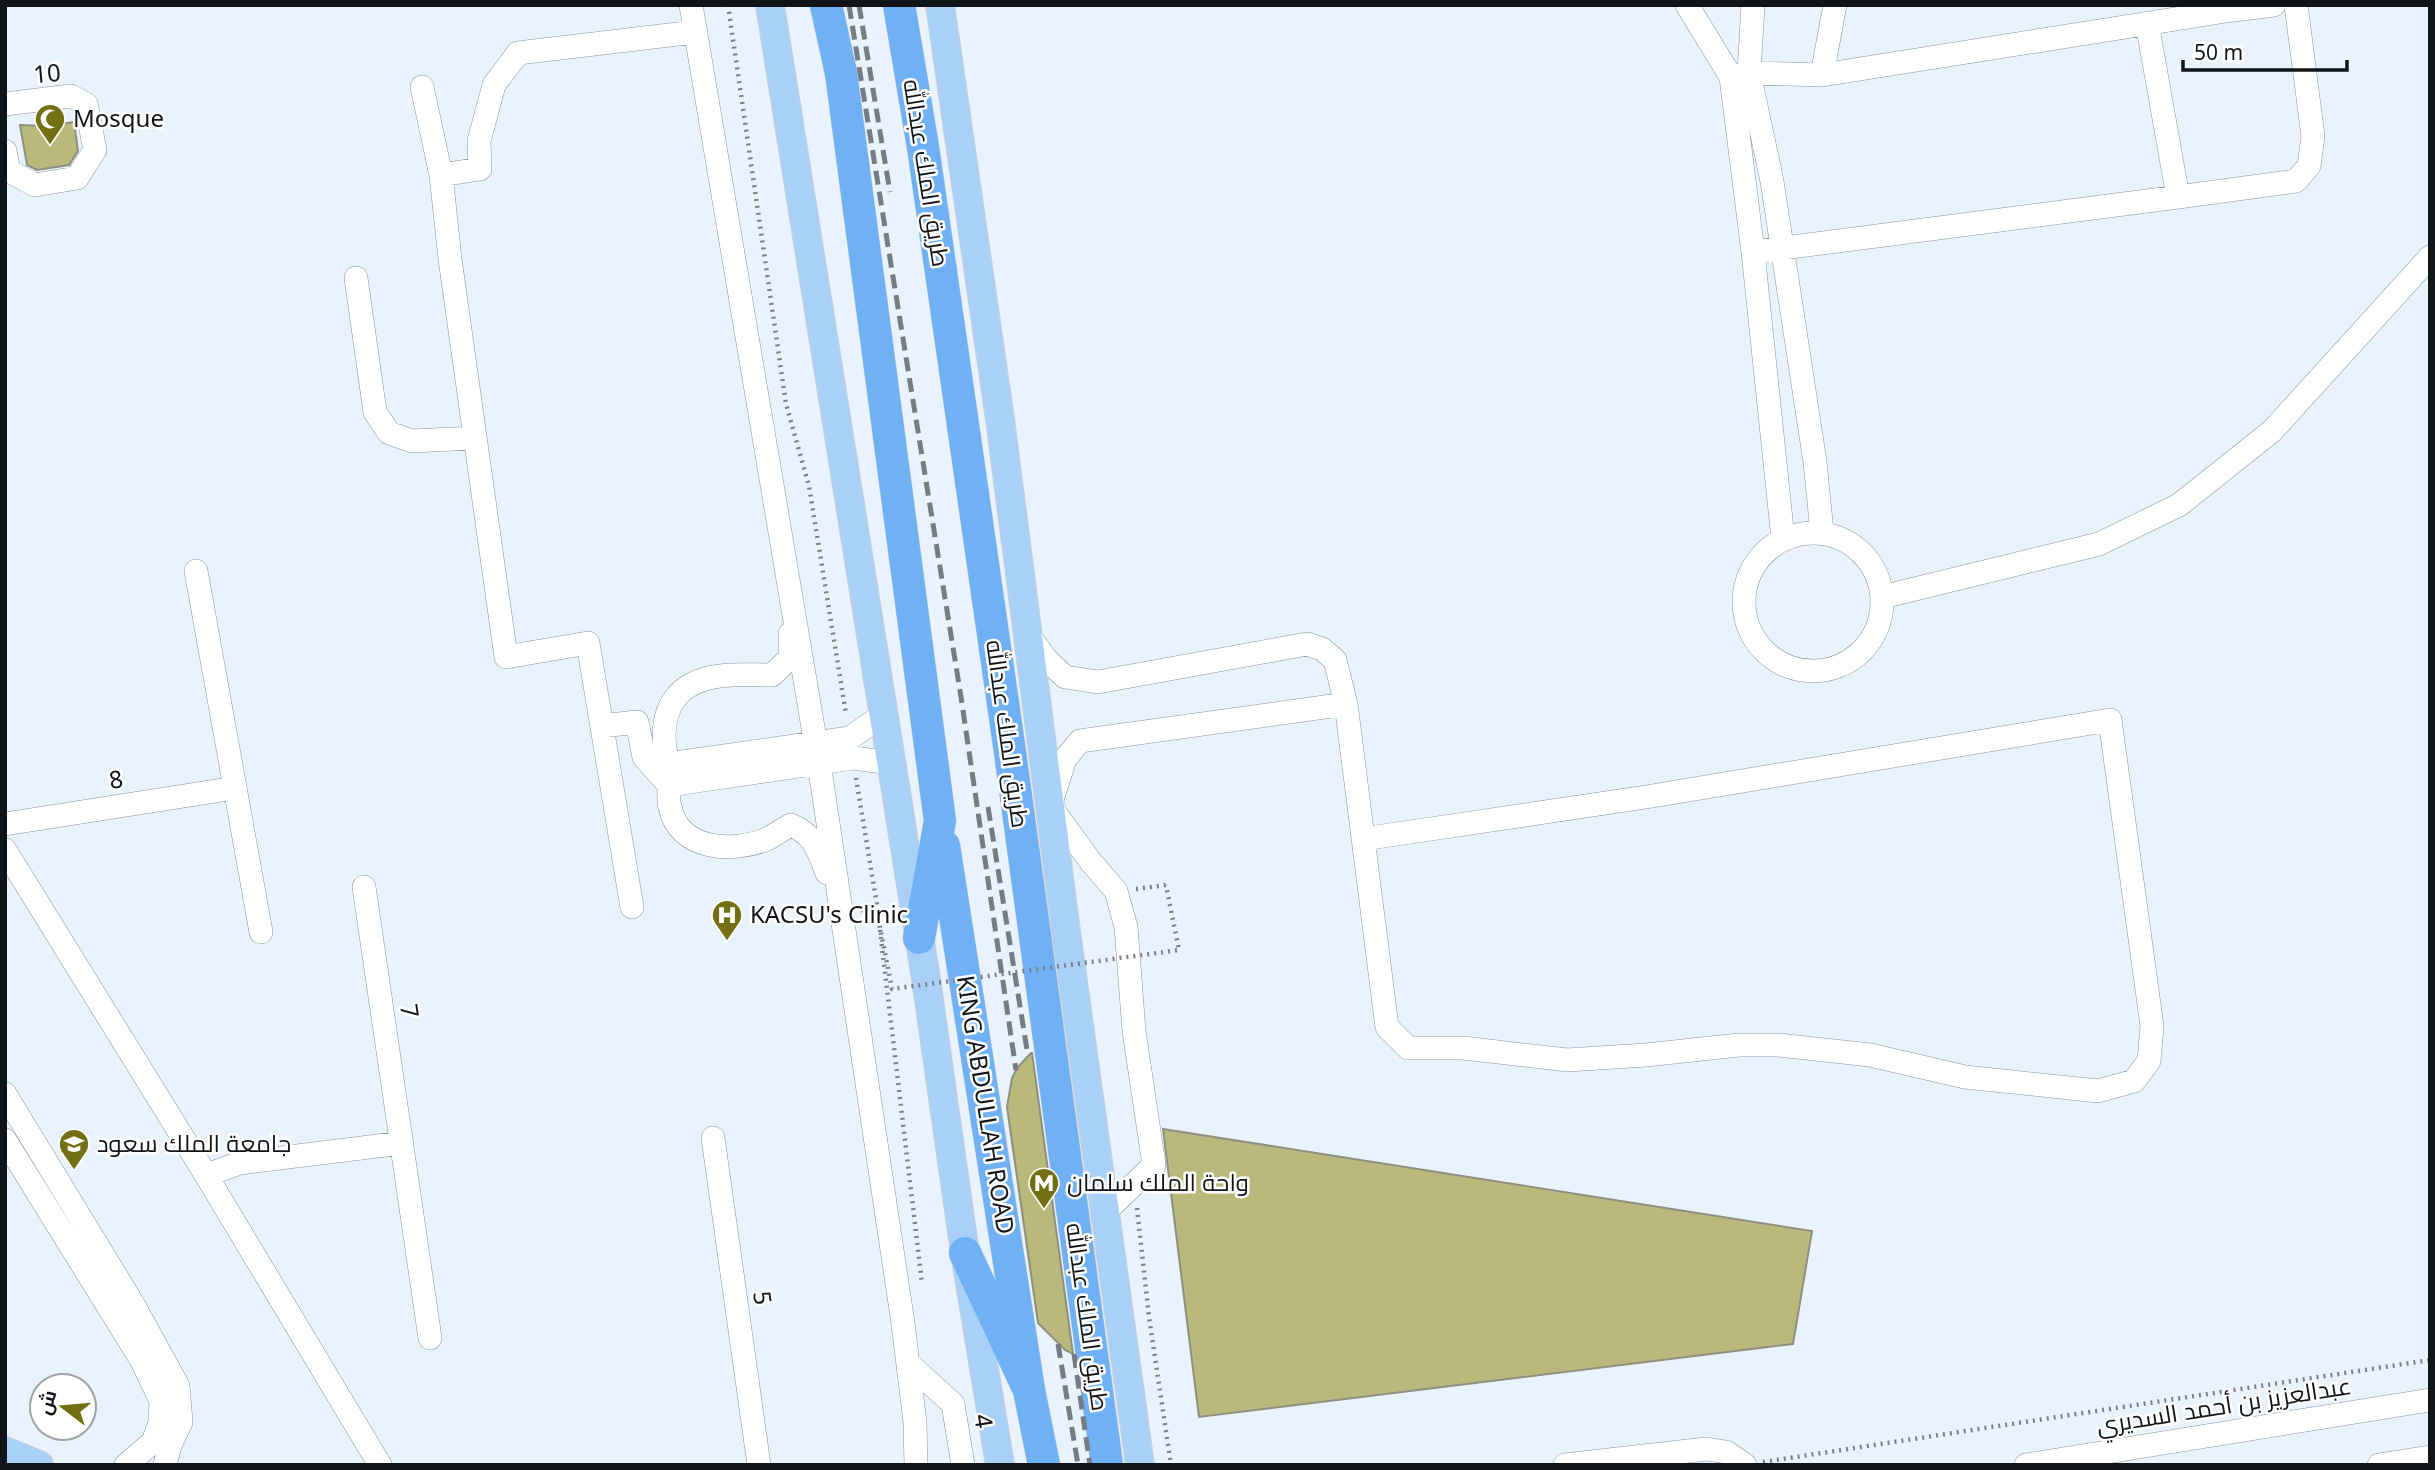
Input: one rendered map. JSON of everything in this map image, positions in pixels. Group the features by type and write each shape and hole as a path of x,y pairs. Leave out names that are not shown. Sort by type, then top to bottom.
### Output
{"highway":[{"path":"826,5 841,73 940,821 919,938"},
{"name":"طريق الملك عبدالله","path":"899,5 931,202 1107,1465"},
{"name":"KING ABDULLAH ROAD","path":"940,821 1029,1390"},
{"path":"965,1253 1029,1390 1044,1465"}],"main road":[{"path":"770,5 892,763 965,1253 1000,1465"},
{"path":"940,5 1000,419 1140,1465"},
{"path":"5,1451 39,1465"}],"street":[{"path":"691,5 818,752 908,1363 915,1422 916,1465"},
{"path":"1687,5 1740,75 1772,181 1815,462 1822,533"},
{"path":"1753,5 1740,75 1754,252 1783,538"},
{"path":"1822,75 1835,5"},
{"path":"1740,75 1822,75 2225,8 2274,5"},
{"path":"1754,252 2296,181 2309,166 2313,136 2296,5"},
{"path":"2147,23 2178,197"},
{"path":"441,175 480,169 479,141 494,85 518,53 695,32"},
{"path":"422,87 441,175 506,657 588,643 632,907"},
{"name":"10","path":"5,104 71,96 86,104 95,150 77,178 35,185 9,171 5,150"},
{"path":"1882,597 2099,544 2179,505 2272,430 2430,257"},
{"path":"356,278 375,412 389,433 412,441 475,438"},
{"path":"1802,533 1822,533 1841,537 1857,548 1870,562 1882,597 1880,619 1871,639 1857,656 1847,662 1838,667 1816,671 1794,669 1774,660 1758,645 1747,626 1743,597 1751,570 1759,557 1770,547 1783,538 1802,533"},
{"path":"195,571 261,932"},
{"path":"790,586 790,658 772,675 705,679 681,692 670,705 663,743 669,775 670,807 678,827 693,840 709,846 733,848 766,839 791,825 806,831 816,846 841,906"},
{"path":"1028,634 1046,659 1065,677 1098,681 1307,644 1322,649 1335,660 1346,704 1363,839 1387,1027 1408,1048 1463,1048 1567,1060 1739,1045 1778,1045 1870,1055 1965,1076 2098,1091 2134,1081 2149,1061 2152,1026 2110,720 1646,797 1363,839"},
{"path":"1105,1212 1154,1165 1134,1031 1126,927 1116,891 1050,806 1065,760 1080,741 1346,704"},
{"path":"851,748 884,714"},
{"path":"602,726 637,722 645,757 669,775 851,748 892,763"},
{"name":"8","path":"5,824 235,788"},
{"path":"5,849 206,1175 380,1465"},
{"name":"7","path":"364,887 430,1338"},
{"path":"5,1094 133,1304 178,1386 181,1422 170,1445 165,1465"},
{"name":"5","path":"713,1138 759,1465"},
{"path":"5,1140 142,1361 162,1401 160,1423 153,1443 127,1465"},
{"path":"206,1175 240,1163 402,1143"},
{"name":"4","path":"908,1363 953,1404 963,1465"},
{"name":"عبدالعزيز بن أحمد السديري","path":"2026,1465 2430,1400"},
{"path":"1565,1465 1706,1448 1727,1452 1753,1464"},
{"path":"2379,1465 2430,1457"}],"path":[{"path":"728,5 786,404 809,486 877,912 892,989 1179,950 1166,884 1116,891"},
{"path":"877,912 923,1293"},
{"path":"1137,1207 1149,1317 1171,1465"},
{"path":"1753,1464 2430,1360"}],"building":[{"name":"Mosque","path":"74,122 78,151 69,165 37,170 27,165 20,125 51,126"},
{"path":"1031,1053 1073,1354 1065,1350 1038,1323 1007,1107 1012,1078"},
{"path":"1163,1129 1812,1231 1793,1344 1199,1417"}],"railway":[{"path":"849,5 961,697 1016,1070"},
{"path":"859,5 890,192"},
{"path":"988,807 1028,1056"},
{"path":"1058,1344 1078,1465"},
{"path":"1074,1354 1090,1465"}],"place":[{"name":"Mosque","path":"50,146"},
{"name":"KACSU's Clinic","path":"727,942"},
{"name":"جامعة الملك سعود","path":"74,1171"},
{"name":"واحة الملك سلمان","path":"1044,1210"}]}
